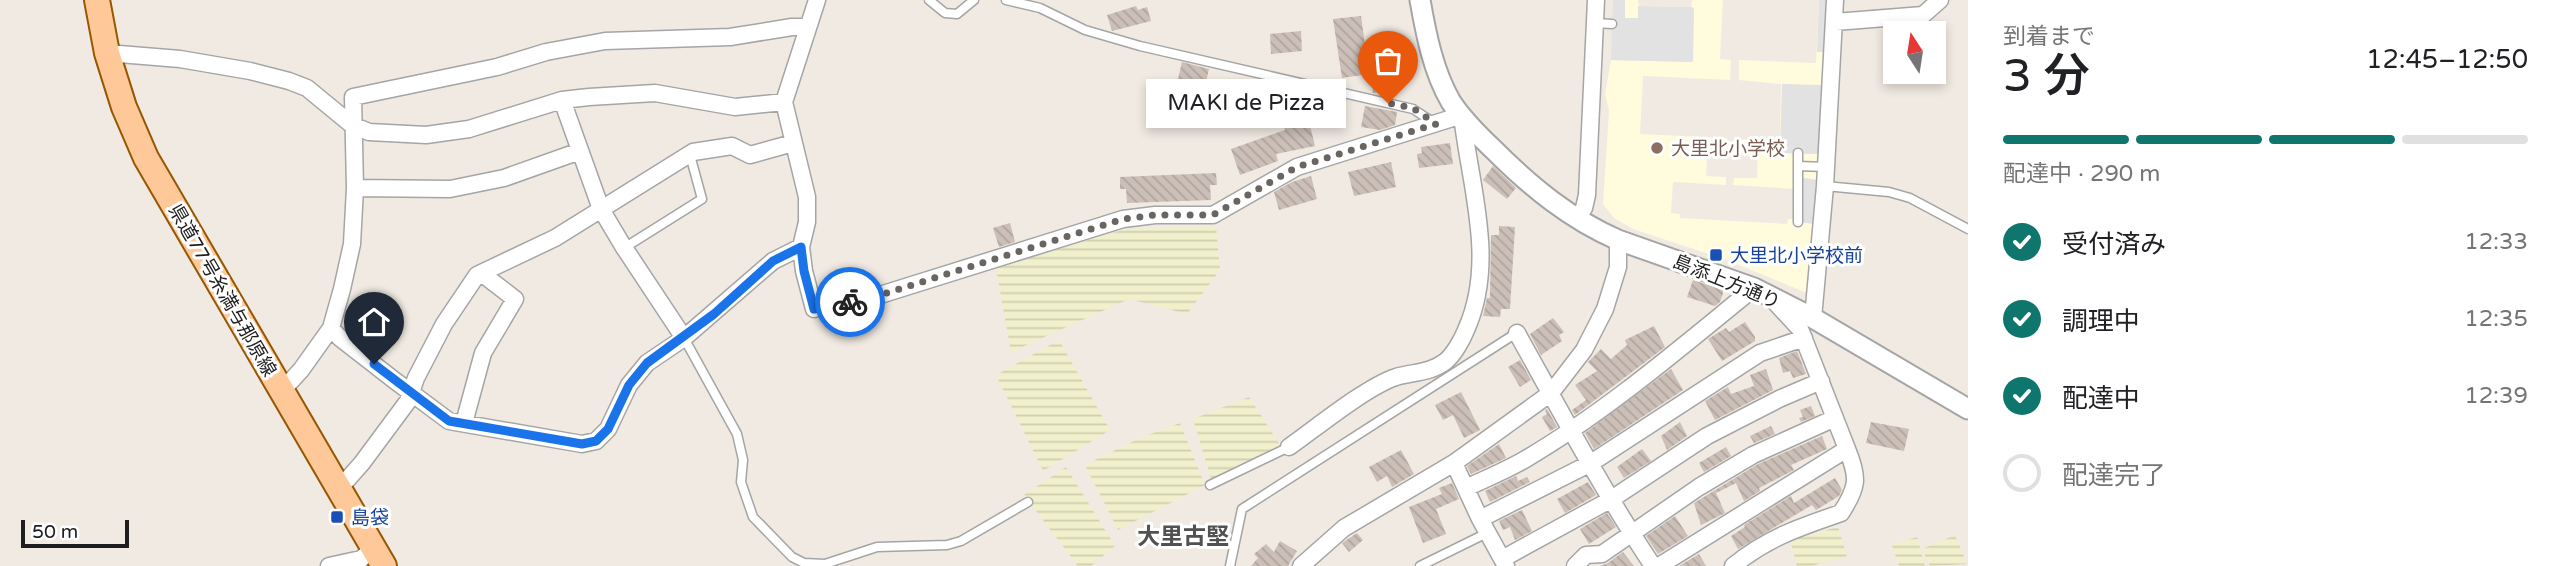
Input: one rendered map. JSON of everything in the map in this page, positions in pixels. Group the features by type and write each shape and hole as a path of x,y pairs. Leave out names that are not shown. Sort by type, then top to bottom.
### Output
{"main road":[{"name":"県道77号糸満与那原線","path":"97,0 107,53 124,107 146,158 379,557"}],"street":[{"path":"817,0 784,102 807,197 807,222 801,247 814,309 880,295 1123,219 1155,215 1213,215 1297,167 1462,115 1480,228 1481,266 1475,309 1462,339 1440,373 1395,377 1368,392 1289,447"},
{"name":"島添上方通り","path":"1420,0 1429,47 1451,101 1471,128 1524,180 1577,219 1618,240 1761,291 1813,318 1968,409"},
{"path":"1577,219 1584,208 1587,195 1596,0"},
{"path":"1813,318 1825,186 1830,22 1835,0"},
{"path":"1830,22 1923,15 1940,0"},
{"path":"280,386 290,382 331,328 352,244 355,188 353,97 605,41 730,37 807,27"},
{"path":"107,53 192,61 289,81 307,88 352,125 369,132 426,135 469,129 562,100 655,93 735,107 784,102"},
{"path":"562,100 601,209 684,338"},
{"path":"337,486 347,480 362,463 408,401 410,391 444,324 477,275 555,238 690,155 732,146 750,155 793,143"},
{"path":"355,188 450,189 504,178 580,151"},
{"path":"1300,566 1344,528 1454,463 1550,393 1584,350 1605,309 1618,267 1618,240"},
{"path":"331,328 340,338 449,421 582,444 596,441 608,429 629,385 647,363 684,338 773,261 801,247"},
{"path":"464,423 483,353 515,299 481,273"},
{"path":"1466,488 1523,461 1571,429 1761,291 1800,329 1854,466 1855,491 1842,513 1792,529 1756,547 1733,566"},
{"path":"1519,332 1609,500 1653,566"},
{"path":"1484,526 1591,463 1760,353 1804,338"},
{"path":"1454,463 1504,563 1609,500 1707,436 1821,381"},
{"path":"1575,566 1586,555 1602,554 1699,487 1753,455 1835,418"},
{"path":"1659,566 1847,449"},
{"path":"329,566 379,557"}],"lane":[{"path":"929,0 945,13 957,14 974,0"},
{"path":"1006,0 1040,8 1085,30 1140,46 1413,108 1436,124"},
{"path":"1595,23 1612,24"},
{"path":"1798,153 1798,222"},
{"path":"624,248 702,198 690,155"},
{"path":"1798,166 1826,167"},
{"path":"1825,186 1889,192 1910,198 1968,229"},
{"path":"1230,566 1242,509 1440,373 1519,332"},
{"path":"684,338 737,434 743,460 741,482 753,517 792,557 804,563 825,564 877,547 947,545 961,541 1028,502"},
{"path":"1210,485 1289,447"},
{"path":"1420,566 1484,526"}],"shaded area":[{"path":"1613,0 1625,0 1625,18 1638,18 1638,6 1692,7 1693,62 1611,60"},
{"name":"大里北小学校","path":"1625,0 1638,0 1639,6 1691,7 1692,0 1723,0 1720,59 1731,60 1730,80 1643,76 1640,134 1727,138 1727,142 1708,142 1706,176 1726,177 1726,185 1673,182 1671,213 1680,214 1680,218 1787,224 1788,219 1794,219 1795,189 1733,185 1734,178 1757,178 1758,144 1735,143 1735,139 1780,140 1781,84 1739,80 1739,60 1816,63 1819,0 1826,0 1815,225 1807,293 1727,260 1633,229 1614,218 1603,204 1609,111 1605,94 1611,60 1692,62 1638,6 1638,18 1625,18","holes":["1783,84 1820,86 1818,154 1780,153"]},
{"path":"1819,0 1826,0 1825,52 1817,52"},
{"path":"1782,84 1821,85 1818,154 1780,153"},
{"path":"1799,177 1817,180 1814,224 1799,222"}],"green space":[{"path":"1216,226 1220,270 1187,314 1129,299 1011,352 996,268 1125,229"},
{"path":"1059,340 1110,430 1043,471 996,375"},
{"path":"1249,397 1280,445 1212,482 1193,419"},
{"path":"1180,423 1205,485 1118,530 1085,465 1140,438"},
{"path":"1066,467 1115,546 1091,566 1078,566 1024,495"},
{"path":"1838,527 1847,556 1811,566 1797,566 1790,540"},
{"path":"1955,535 1967,564 1930,566 1922,549"},
{"path":"1917,537 1925,566 1899,566 1892,545"}],"building":[{"path":"1136,6 1138,10 1147,7 1151,21 1112,31 1107,15"},
{"path":"1361,16 1369,74 1342,78 1333,19"},
{"path":"1301,31 1302,51 1271,54 1270,34"},
{"path":"1182,62 1209,69 1205,86 1178,79"},
{"path":"1397,65 1400,89 1373,93 1370,69"},
{"path":"1365,106 1397,112 1395,125 1380,130 1361,127"},
{"path":"1308,117 1315,146 1276,154 1278,161 1240,175 1231,149 1285,130 1283,122"},
{"path":"1450,143 1453,164 1419,168 1417,154 1422,153 1421,147"},
{"path":"1391,162 1396,187 1354,196 1348,172"},
{"path":"1493,166 1516,188 1507,199 1483,180"},
{"path":"1216,173 1217,185 1210,185 1211,200 1127,203 1126,189 1120,189 1120,177"},
{"path":"1311,176 1317,199 1279,210 1274,192"},
{"path":"1010,223 1015,242 999,247 993,228"},
{"path":"1499,226 1515,227 1510,309 1501,309 1500,317 1483,316 1487,298 1490,298 1491,235 1499,235"},
{"path":"1693,280 1724,290 1720,302 1715,306 1687,297"},
{"path":"1553,318 1564,332 1559,335 1562,341 1541,355 1530,334"},
{"path":"1745,322 1755,341 1722,361 1708,339 1726,328 1729,332"},
{"path":"1654,326 1665,347 1575,415 1572,410 1586,400 1575,385 1597,371 1588,362 1601,349 1611,359 1627,345 1625,340"},
{"path":"1797,351 1806,374 1793,378 1790,371 1783,373 1779,358"},
{"path":"1520,360 1531,380 1520,387 1508,367"},
{"path":"1671,369 1683,390 1594,449 1585,433"},
{"path":"1766,369 1773,390 1715,420 1705,401 1728,387 1731,394 1754,386 1750,375"},
{"path":"1461,392 1480,430 1464,438 1453,415 1443,420 1435,405"},
{"path":"1811,406 1815,416 1801,422 1799,418 1803,417 1800,410"},
{"path":"1547,409 1557,427 1550,431 1542,417 1547,414"},
{"path":"1680,422 1687,436 1667,450 1661,436"},
{"path":"1871,422 1909,429 1904,451 1866,443"},
{"path":"1771,426 1775,434 1754,443 1750,436"},
{"path":"1822,436 1827,449 1791,465 1794,470 1759,488 1760,491 1744,501 1736,483 1716,493 1725,513 1701,525 1694,503 1758,464"},
{"path":"1499,444 1506,458 1471,474 1467,466"},
{"path":"1726,447 1731,456 1704,472 1699,463"},
{"path":"1642,449 1651,461 1624,478 1617,467"},
{"path":"1401,450 1414,474 1392,487 1387,476 1377,482 1369,467"},
{"path":"1516,476 1518,481 1527,477 1530,482 1490,502 1485,491"},
{"path":"1835,478 1842,490 1839,496 1816,510 1812,505 1738,549 1731,536 1745,527 1744,525 1791,496 1794,503"},
{"path":"1588,482 1596,495 1565,513 1557,499"},
{"path":"1452,483 1459,499 1436,509 1446,534 1423,543 1409,507 1442,494 1439,488"},
{"path":"1522,510 1532,531 1515,540 1510,527 1503,530 1499,521"},
{"path":"1607,513 1616,527 1589,544 1580,529"},
{"path":"1675,516 1688,536 1658,554 1646,536"},
{"path":"1357,533 1363,540 1349,552 1342,543"},
{"path":"1280,541 1297,551 1288,566 1251,566 1258,558 1254,554 1266,544 1274,552"},
{"path":"1623,552 1634,566 1600,566 1608,563"},
{"path":"1699,554 1706,566 1679,566"}],"way so far":[{"path":"850,302 1123,219 1155,215 1213,215 1297,167 1436,124 1413,108 1388,103"}],"place":[{"name":"MAKI de Pizza","path":"1388,103"},
{"name":"大里北小学校","path":"1657,148"},
{"name":"大里北小学校前","path":"1716,255"},
{"name":"島袋","path":"337,517"}],"district":[{"name":"大里古堅","path":"1183,536"}],"route":[{"path":"374,364 449,421 582,444 596,441 608,429 629,385 647,363 714,314 773,261 801,247 814,309 850,302"}]}
